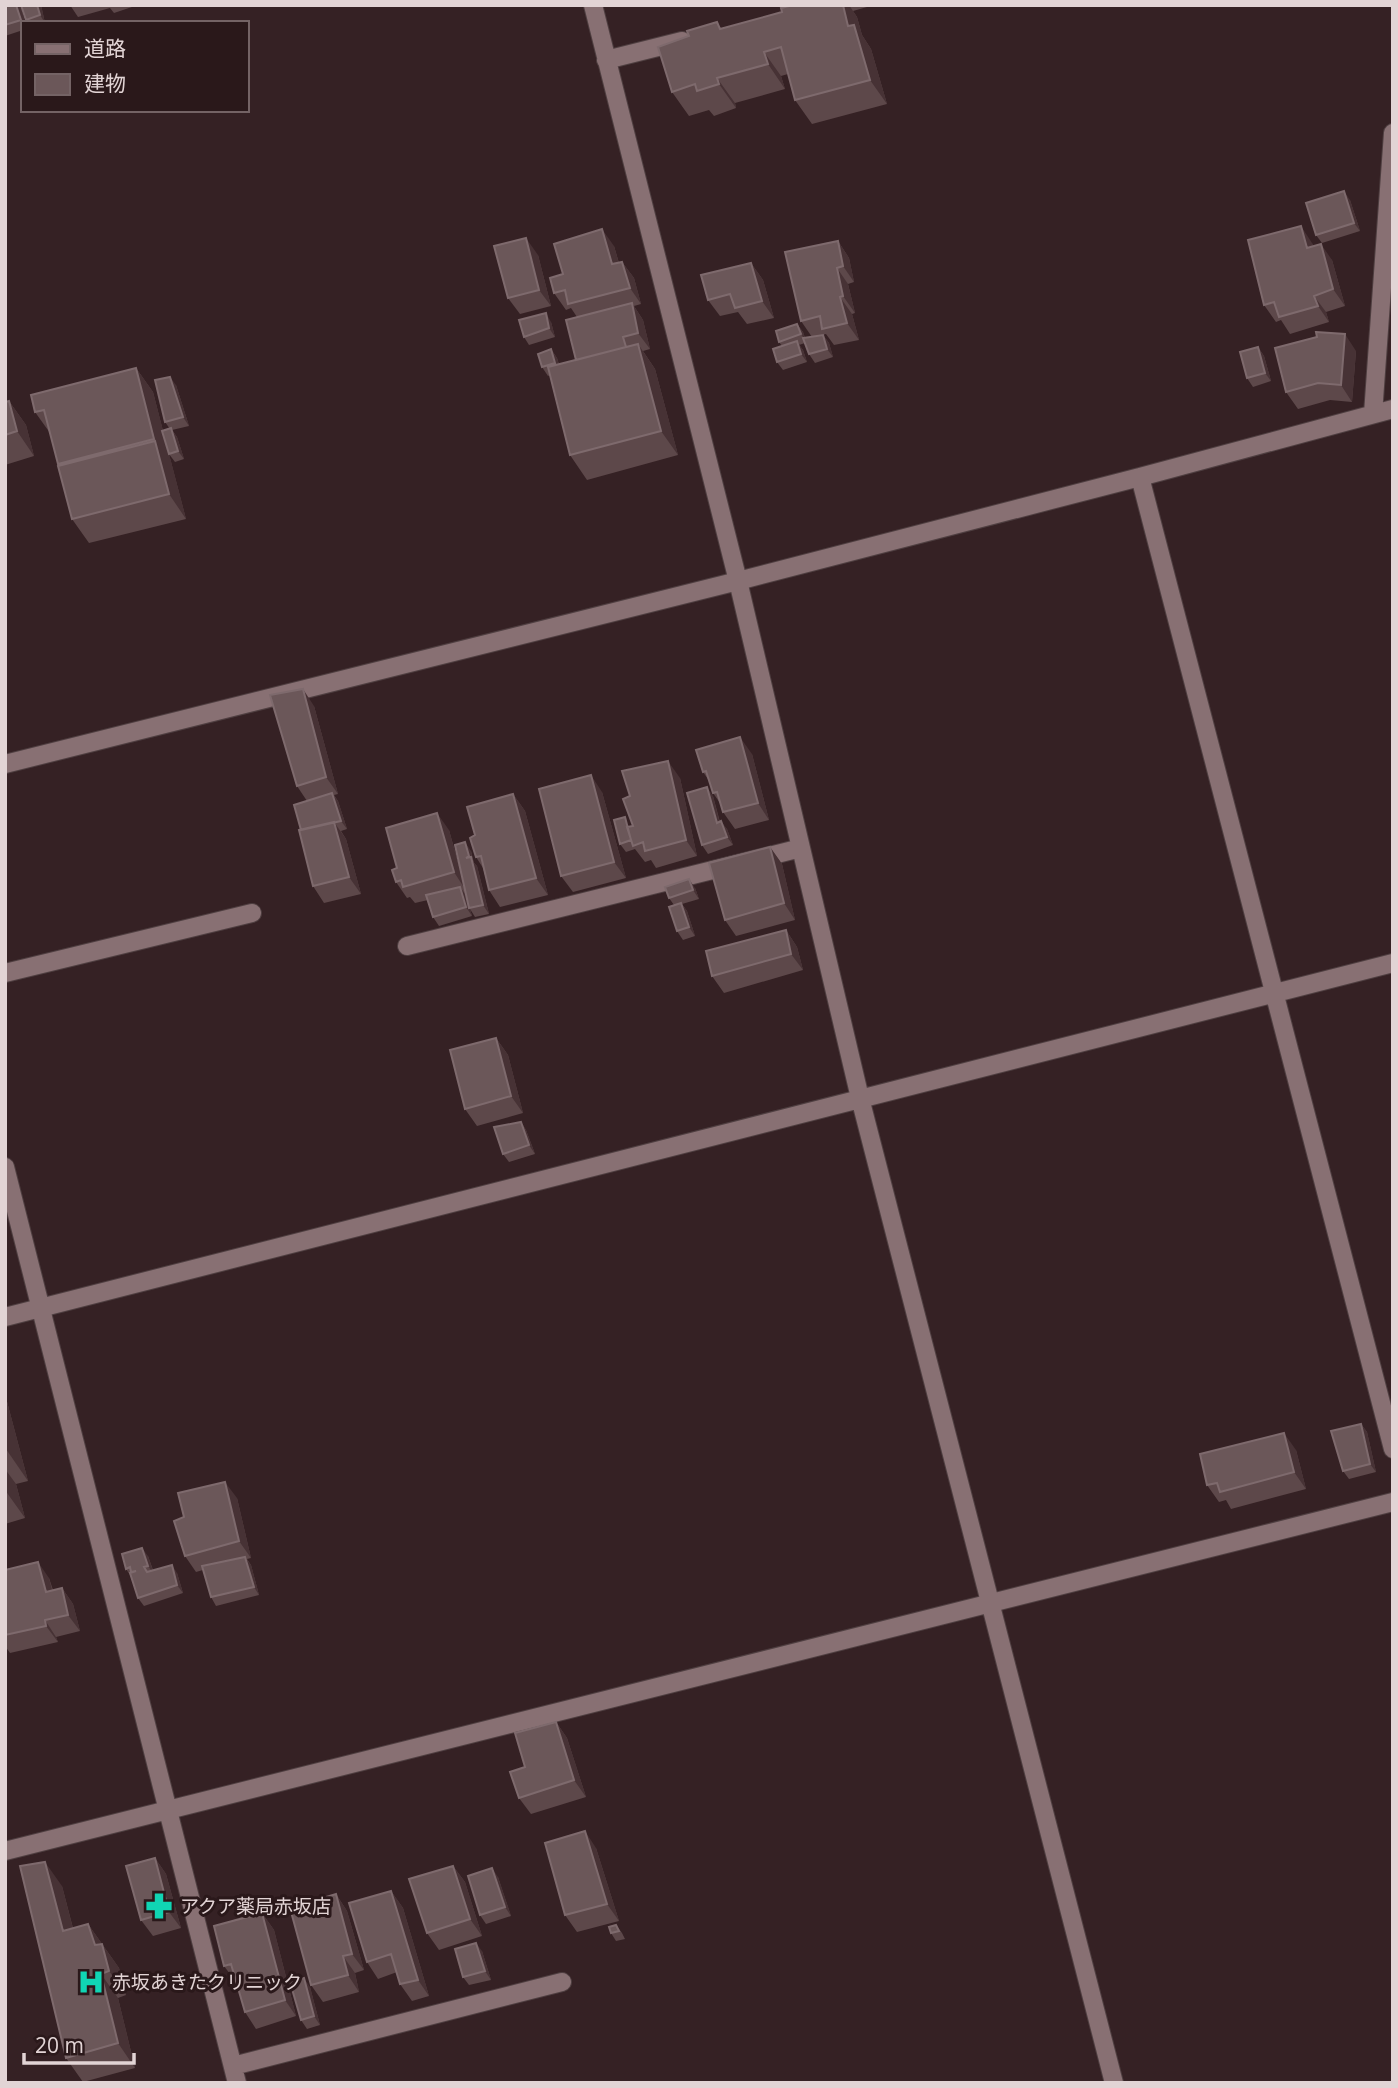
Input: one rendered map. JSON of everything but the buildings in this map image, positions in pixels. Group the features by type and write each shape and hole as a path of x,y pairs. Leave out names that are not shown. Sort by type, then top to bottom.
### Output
{"street":[{"path":"593,5 738,581 860,1098 1114,2083"},
{"path":"606,60 697,37"},
{"path":"1373,414 1393,133"},
{"path":"5,764 738,581 1393,409"},
{"path":"1140,477 1393,1449"},
{"path":"407,946 801,848"},
{"path":"5,972 252,913"},
{"path":"5,1317 1393,963"},
{"path":"5,1167 235,2075 562,1982"},
{"path":"5,1852 1393,1502"}],"place":[{"name":"アクア薬局赤坂店","path":"159,1906"},
{"name":"赤坂あきたクリニック","path":"91,1982"}]}
